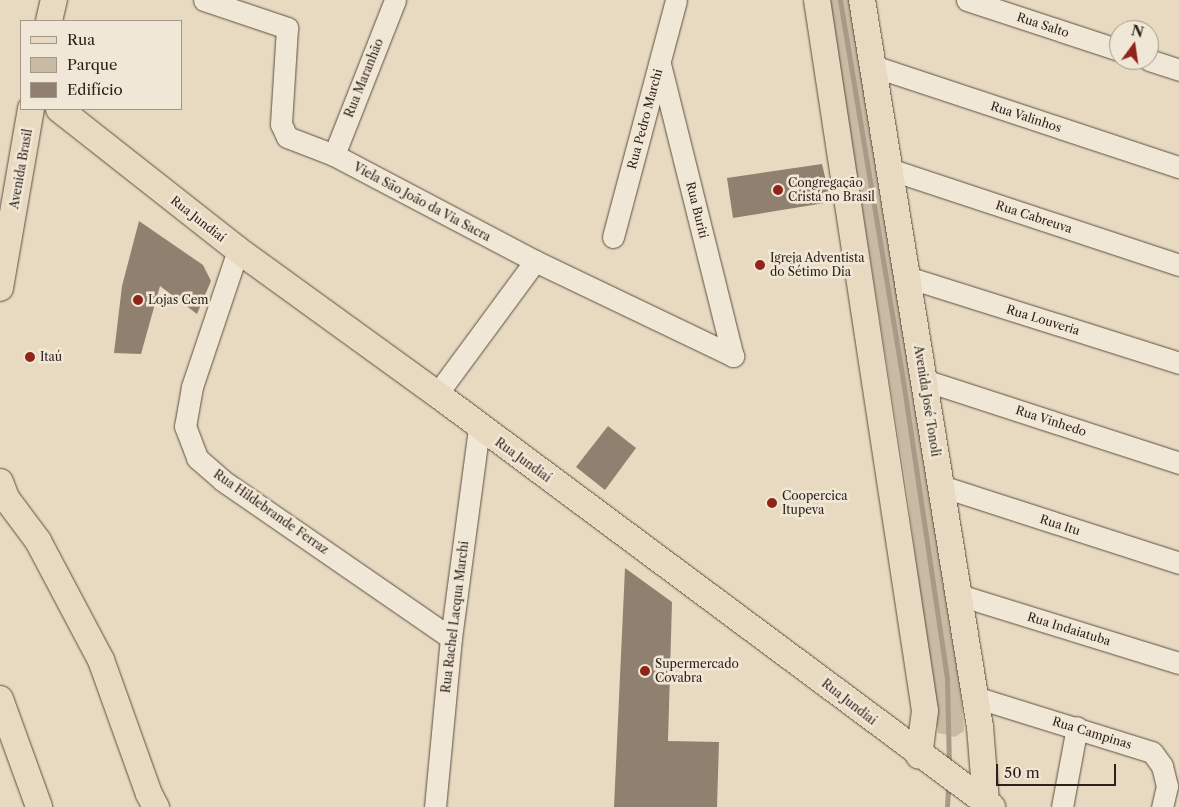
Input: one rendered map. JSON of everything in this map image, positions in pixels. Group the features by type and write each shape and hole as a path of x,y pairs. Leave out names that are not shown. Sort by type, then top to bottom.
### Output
{"main road":[{"path":"49,20 54,0"},
{"path":"817,0 925,711 938,764 982,752"},
{"name":"Avenida José Tonoli","path":"862,0 975,697 989,805"},
{"name":"Avenida Brasil","path":"1,274 31,110"},
{"name":"Rua Jundiaí","path":"60,110 238,250 437,394 479,428 938,764 989,805"},
{"path":"2,493 38,541 101,660 148,794 156,807"},
{"path":"0,699 39,807"}],"street":[{"name":"Viela São João da Via Sacra","path":"204,0 287,28 281,124 288,137 334,155 535,262 733,356"},
{"name":"Rua Maranhão","path":"334,155 395,0"},
{"name":"Rua Pedro Marchi","path":"613,237 676,0"},
{"name":"Rua Salto","path":"967,0 1109,47"},
{"path":"1159,63 1179,70"},
{"name":"Rua Buriti","path":"660,64 733,356"},
{"name":"Rua Valinhos","path":"873,66 1179,167"},
{"name":"Rua Cabreuva","path":"889,169 1179,265"},
{"name":"Rua Hildebrande Ferraz","path":"238,250 192,387 185,426 197,458 222,480 451,638"},
{"path":"437,394 535,262"},
{"name":"Rua Louveria","path":"907,277 1179,363"},
{"name":"Rua Vinhedo","path":"924,380 1179,463"},
{"name":"Rua Rachel Lacqua Marchi","path":"435,807 451,638 479,428"},
{"name":"Rua Itu","path":"941,486 1179,563"},
{"name":"Rua Indaiatuba","path":"958,595 1179,663"},
{"name":"Rua Campinas","path":"975,697 1152,752 1162,766 1167,786 1162,807"},
{"path":"1062,807 1077,728"}],"green space":[{"path":"829,0 851,0 961,693 964,731 955,737 938,733 907,490"}],"building":[{"name":"Congregação Cristá no Brasil","path":"822,164 831,202 733,218 727,178"},
{"name":"Lojas Cem","path":"139,221 203,265 211,281 197,314 160,286 141,354 114,353 122,286"},
{"path":"608,426 636,448 605,490 576,467"},
{"name":"Supermercado Covabra","path":"625,568 672,602 668,741 719,742 717,807 614,807"}],"waterway":[{"path":"840,0 904,387 947,679 949,764"},
{"path":"947,807 948,785"}],"place":[{"name":"Congregação Cristá no Brasil","path":"778,190"},
{"name":"Igreja Adventista do Sétimo Dia","path":"760,265"},
{"name":"Lojas Cem","path":"138,300"},
{"name":"Itaú","path":"30,357"},
{"name":"Coopercica Itupeva","path":"772,503"},
{"name":"Supermercado Covabra","path":"645,671"}]}
